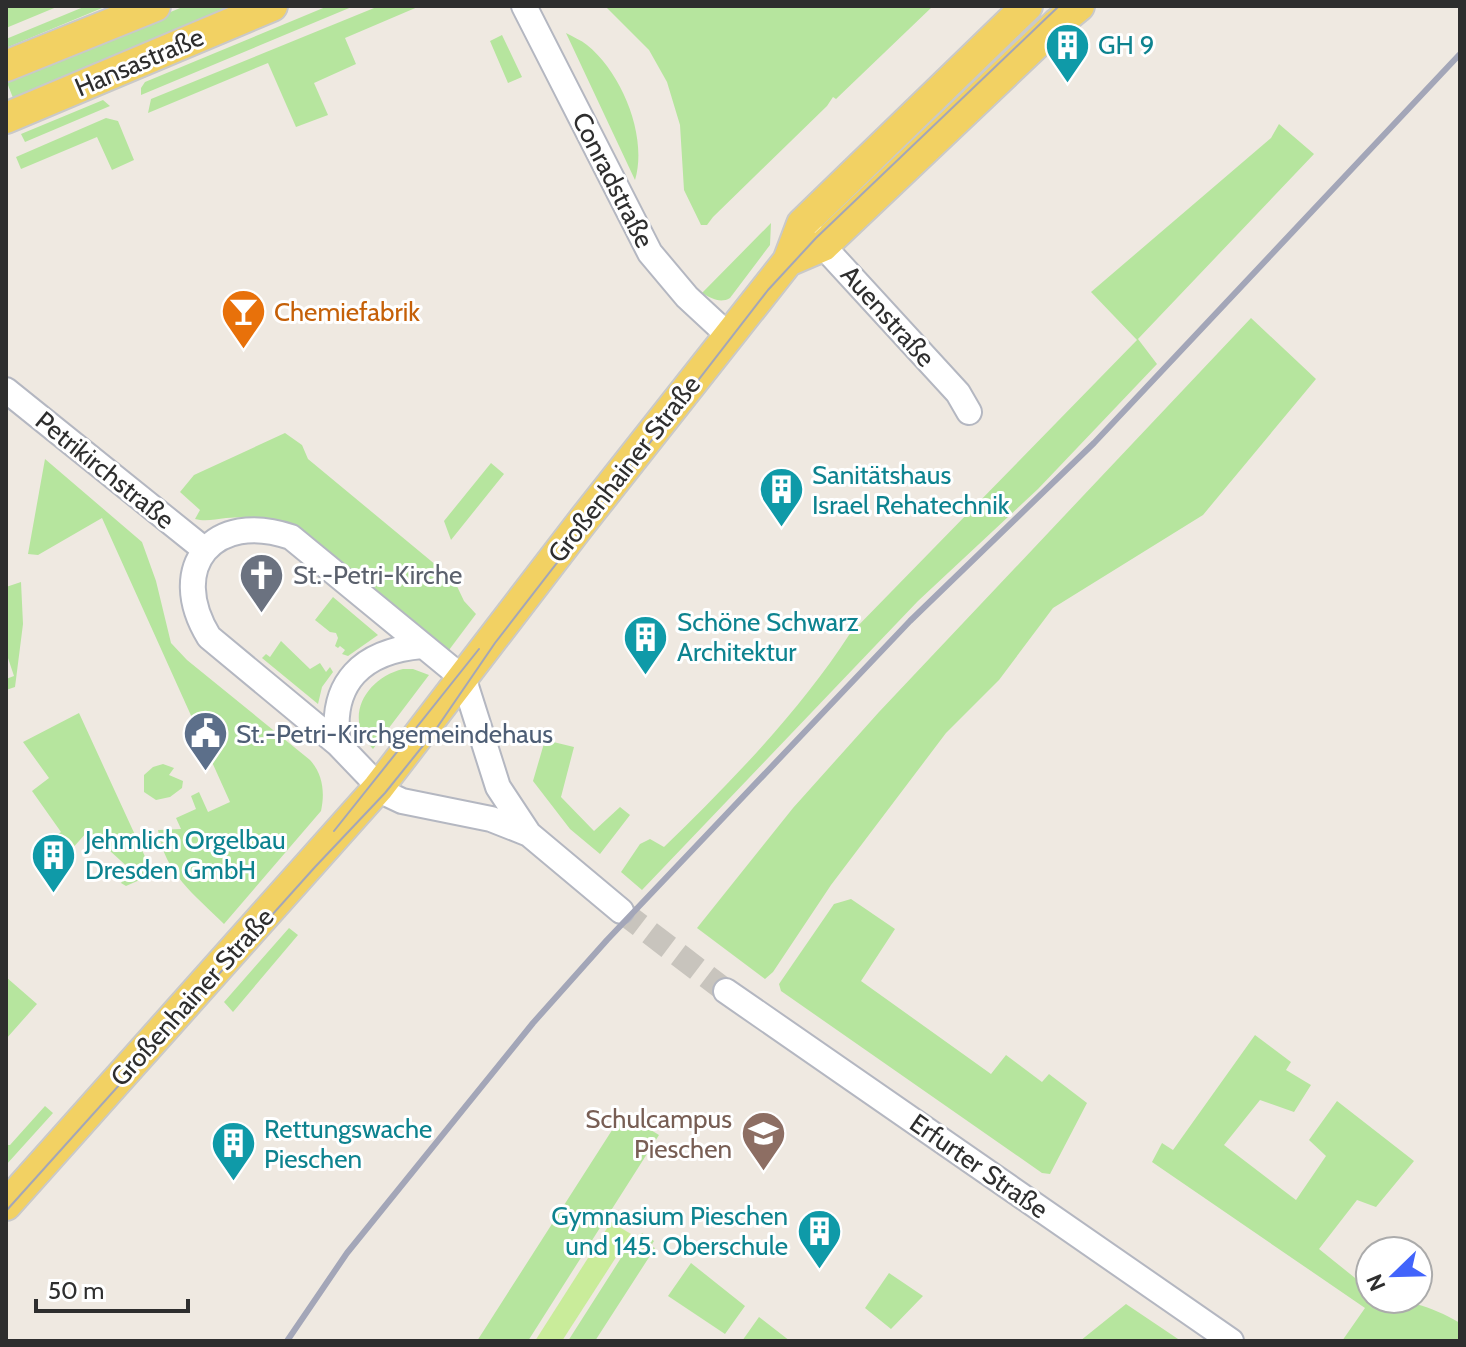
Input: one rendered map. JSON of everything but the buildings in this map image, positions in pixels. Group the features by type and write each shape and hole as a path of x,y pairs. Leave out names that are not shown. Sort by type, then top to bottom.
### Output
{"main road":[{"name":"Hansastraße","path":"6,66 155,6"},
{"name":"Hansastraße","path":"6,118 272,6"},
{"name":"Großenhainer Straße","path":"6,1205 378,788 788,261 802,224 1027,6"},
{"name":"Großenhainer Straße","path":"788,261 823,246 1079,6"}],"street":[{"name":"Conradstraße","path":"524,6 650,253 687,297 728,335"},
{"name":"Auenstraße","path":"802,224 958,393 969,412"},
{"name":"Petrikirchstraße","path":"6,390 205,550"},
{"path":"529,834 491,819 402,801 378,788 338,744 209,637 197,618 193,596 194,569 205,550 221,538 245,528 268,530 291,537 462,678 498,787 529,834 621,911"},
{"path":"338,744 335,721 340,699 352,674 376,656 400,648 422,646"},
{"name":"Erfurter Straße","path":"726,991 1231,1341"}],"green space":[{"path":"6,6 59,6 6,28"},
{"path":"86,6 107,6 6,48 6,39"},
{"path":"185,6 251,6 15,103 6,80"},
{"path":"328,6 354,6 141,95 145,82"},
{"path":"379,6 420,6 345,38 356,64 314,83 328,115 296,127 268,63 148,113 151,99"},
{"path":"605,6 932,7 836,99 833,97 707,225 701,225 684,190 680,125 667,82 649,50"},
{"path":"566,33 585,43 600,57 621,89 635,126 638,145 635,180"},
{"path":"502,35 522,77 508,83 490,41"},
{"path":"103,100 110,106 25,142 21,134"},
{"path":"106,118 118,121 134,160 112,170 97,137 21,169 16,157"},
{"path":"1279,124 1314,154 1138,339 1157,364 1038,489 918,601 642,890 621,872 640,844 650,839 664,847 713,798 786,719 849,635 1137,340 1091,292 1271,138"},
{"path":"771,223 770,245 730,298 719,300 702,293"},
{"path":"1251,318 1316,379 1203,515 1053,608 999,680 946,733 831,885 773,972 765,979 697,928 793,808 879,712"},
{"path":"285,433 302,445 308,459 454,580 464,601 476,614 449,650 301,530 274,520 255,518 195,519 200,510 180,492 194,475"},
{"path":"45,459 142,542 156,581 171,643 187,660 310,760 320,778 323,791 321,811 224,924 174,871 158,830 181,829 176,818 196,809 191,796 199,792 208,812 230,802 102,518 38,555 28,554"},
{"path":"491,463 504,474 451,540 444,521"},
{"path":"21,582 23,624 15,687 6,690 6,679 14,676 6,652 6,587"},
{"path":"333,597 378,635 348,656 342,654 345,650 340,646 335,646 336,633 315,620"},
{"path":"281,641 310,669 320,663 326,672 330,667 333,672 322,687 318,704 262,658 266,654 270,657"},
{"path":"403,669 429,675 373,749 359,725 362,701 378,681"},
{"path":"79,713 153,874 126,886 121,883 131,870 88,831 70,851 54,837 61,832 32,791 49,778 23,742"},
{"path":"545,740 574,747 561,797 594,831 620,807 630,815 600,854 570,829 533,781"},
{"path":"163,764 174,768 169,775 183,781 182,788 170,797 156,800 144,792 144,775 153,767"},
{"path":"851,899 895,929 861,981 991,1074 1006,1055 1042,1082 1049,1074 1087,1103 1050,1174 1042,1173 781,991 779,984 834,904"},
{"path":"289,928 298,935 233,1012 224,1002"},
{"path":"6,977 37,1004 6,1039"},
{"path":"1255,1035 1291,1062 1286,1070 1311,1085 1294,1112 1260,1100 1224,1145 1296,1200 1326,1156 1309,1140 1337,1101 1414,1161 1376,1207 1357,1200 1319,1249 1354,1277 1354,1300 1152,1162 1162,1143 1173,1150"},
{"path":"45,1106 53,1113 6,1165 6,1145 10,1145"},
{"path":"623,1113 659,1135 528,1341 477,1341"},
{"path":"611,1222 631,1234 562,1341 535,1341"},
{"path":"642,1233 654,1241 651,1246 655,1248 595,1341 568,1341 635,1236 639,1238"},
{"path":"691,1263 745,1306 725,1334 668,1296"},
{"path":"889,1273 923,1296 891,1329 865,1308"},
{"path":"1126,1304 1181,1341 1080,1341"},
{"path":"1434,1310 1460,1323 1460,1341 1342,1341 1360,1315 1434,1315"},
{"path":"759,1317 790,1341 742,1341"}],"tunnel":[{"path":"621,911 726,991"}],"tram line":[{"path":"6,1211 385,793 434,732 495,643 768,290 816,238 1059,6"},
{"path":"334,831 479,649"}],"railway":[{"path":"287,1341 347,1253 533,1023 607,940 910,621 1094,443 1460,54"}],"place":[{"name":"GH 9","path":"1067,84"},
{"name":"Chemiefabrik","path":"243,351"},
{"name":"Sanitätshaus Israel Rehatechnik","path":"781,529"},
{"name":"St.-Petri-Kirche","path":"262,614"},
{"name":"Schöne Schwarz Architektur","path":"646,676"},
{"name":"St.-Petri-Kirchgemeindehaus","path":"205,773"},
{"name":"Jehmlich Orgelbau Dresden GmbH","path":"54,894"},
{"name":"Schulcampus Pieschen","path":"763,1173"},
{"name":"Rettungswache Pieschen","path":"233,1183"},
{"name":"Gymnasium Pieschen und 145. Oberschule","path":"819,1270"}]}
